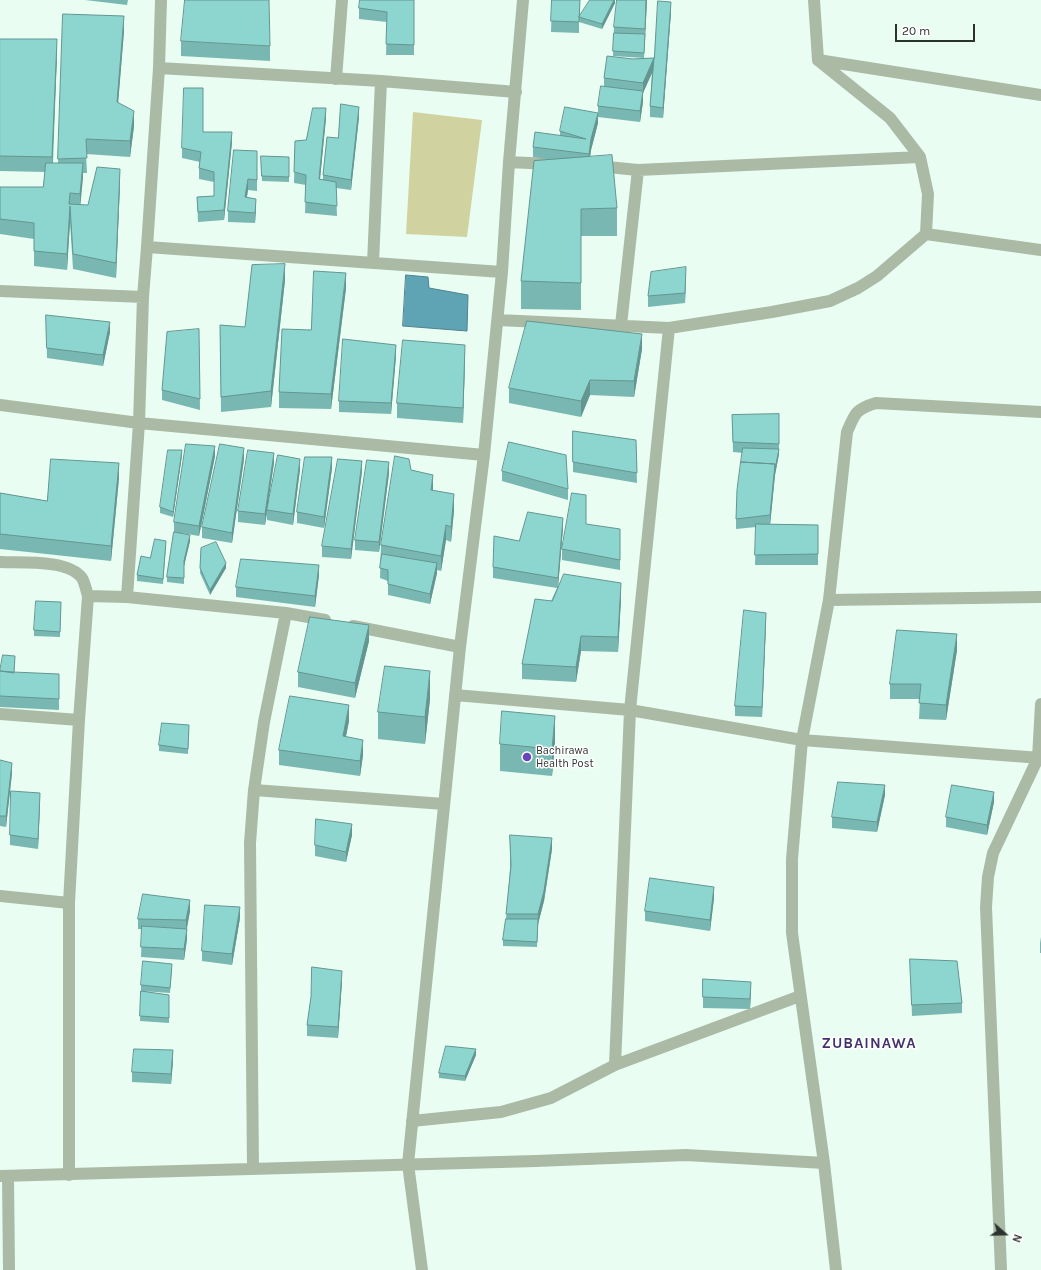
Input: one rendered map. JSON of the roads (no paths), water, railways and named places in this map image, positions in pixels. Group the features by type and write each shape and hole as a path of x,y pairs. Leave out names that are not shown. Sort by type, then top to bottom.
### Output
{"street":[{"path":"127,596 139,423 143,297 159,68 161,0"},
{"path":"336,79 342,0"},
{"path":"422,1270 408,1164 460,647 484,455 498,320 509,162 524,0"},
{"path":"498,320 669,328 772,312 830,301 858,288 877,276 926,234 928,194 920,157 890,118 818,60 814,0"},
{"path":"818,60 1041,95"},
{"path":"159,68 381,81 516,92"},
{"path":"373,262 381,81"},
{"path":"589,165 638,170 920,157"},
{"path":"509,162 557,164"},
{"path":"621,326 638,170"},
{"path":"926,234 1041,250"},
{"path":"147,247 502,272"},
{"path":"0,291 143,297"},
{"path":"616,1066 630,710 669,328"},
{"path":"836,1270 824,1163 792,933 792,859 802,740 829,600 847,432 854,415 863,407 876,403 1041,412"},
{"path":"0,405 139,423 484,455"},
{"path":"0,562 59,564 74,570 83,579 88,596 79,720 69,903 69,1175"},
{"path":"88,596 127,596 286,613 460,647"},
{"path":"829,600 1041,597"},
{"path":"253,1169 250,843 254,790 264,722 286,613"},
{"path":"455,695 630,710 802,740 1039,758"},
{"path":"1001,1270 986,907 988,877 993,853 1039,758 1041,704"},
{"path":"0,714 79,720"},
{"path":"254,790 444,804"},
{"path":"0,896 69,903"},
{"path":"412,1121 501,1112 551,1098 616,1066 800,996"},
{"path":"9,1270 4,1176 536,1161 686,1155 824,1163"}],"water":[{"path":"406,275 428,277 429,288 468,295 467,331 403,326"}],"place":[{"name":"Bachirawa Health Post","path":"527,757"}],"district":[{"name":"ZUBAINAWA","path":"869,1044"}]}
